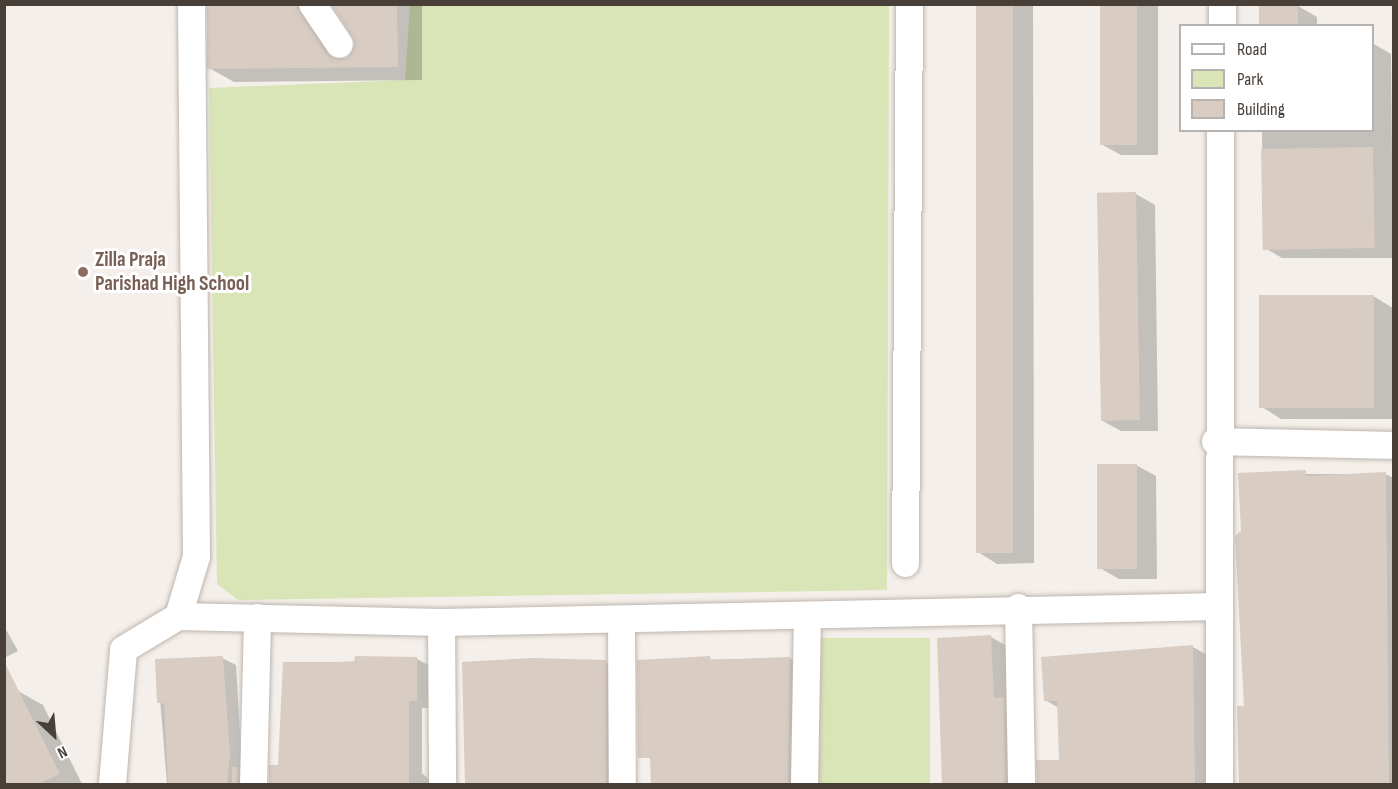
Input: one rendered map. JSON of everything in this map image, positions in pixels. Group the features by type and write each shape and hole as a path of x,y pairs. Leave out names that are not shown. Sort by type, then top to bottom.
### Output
{"street":[{"path":"178,616 196,556 192,4"},
{"path":"312,4 339,44"},
{"path":"905,563 909,4"},
{"path":"1222,4 1222,24"},
{"path":"1219,784 1215,441 1220,132"},
{"path":"1215,441 1394,445"},
{"path":"112,784 123,649 178,616 441,622 807,616 1018,606 1216,606"},
{"path":"1018,606 1021,784"},
{"path":"804,784 807,616"},
{"path":"253,784 257,617"},
{"path":"621,619 622,784"},
{"path":"441,622 442,784"}],"green space":[{"path":"410,5 889,5 887,590 238,600 217,584 209,88 405,80"},
{"path":"819,638 930,638 930,784 819,784"}],"building":[{"path":"207,4 296,4 326,53 340,60 348,57 355,42 331,4 397,4 398,67 207,69"},
{"path":"976,4 1013,4 1013,553 976,553"},
{"path":"1100,4 1137,4 1137,145 1100,145"},
{"path":"1259,4 1298,4 1298,24 1259,24"},
{"path":"1373,147 1375,248 1263,250 1261,149"},
{"path":"1136,192 1140,420 1101,421 1097,193"},
{"path":"1259,295 1374,295 1374,408 1259,408"},
{"path":"1097,464 1137,464 1137,569 1097,569"},
{"path":"1306,470 1306,476 1386,472 1389,784 1239,784 1237,706 1244,706 1235,536 1241,531 1238,473"},
{"path":"991,635 994,698 1004,697 1005,784 942,784 937,638"},
{"path":"1193,645 1195,784 1037,784 1036,760 1059,760 1057,701 1044,701 1041,657"},
{"path":"223,656 230,754 227,784 168,784 164,703 157,703 155,659"},
{"path":"355,656 417,657 417,701 409,701 409,784 269,784 269,765 278,765 283,662 354,662"},
{"path":"710,656 711,660 790,657 788,784 651,784 650,758 638,758 637,660"},
{"path":"531,658 606,660 606,784 465,784 462,662"},
{"path":"4,661 60,774 38,784 4,784"},
{"path":"232,767 238,767 237,784 232,784"}],"place":[{"name":"Zilla Praja Parishad High School","path":"83,272"}]}
